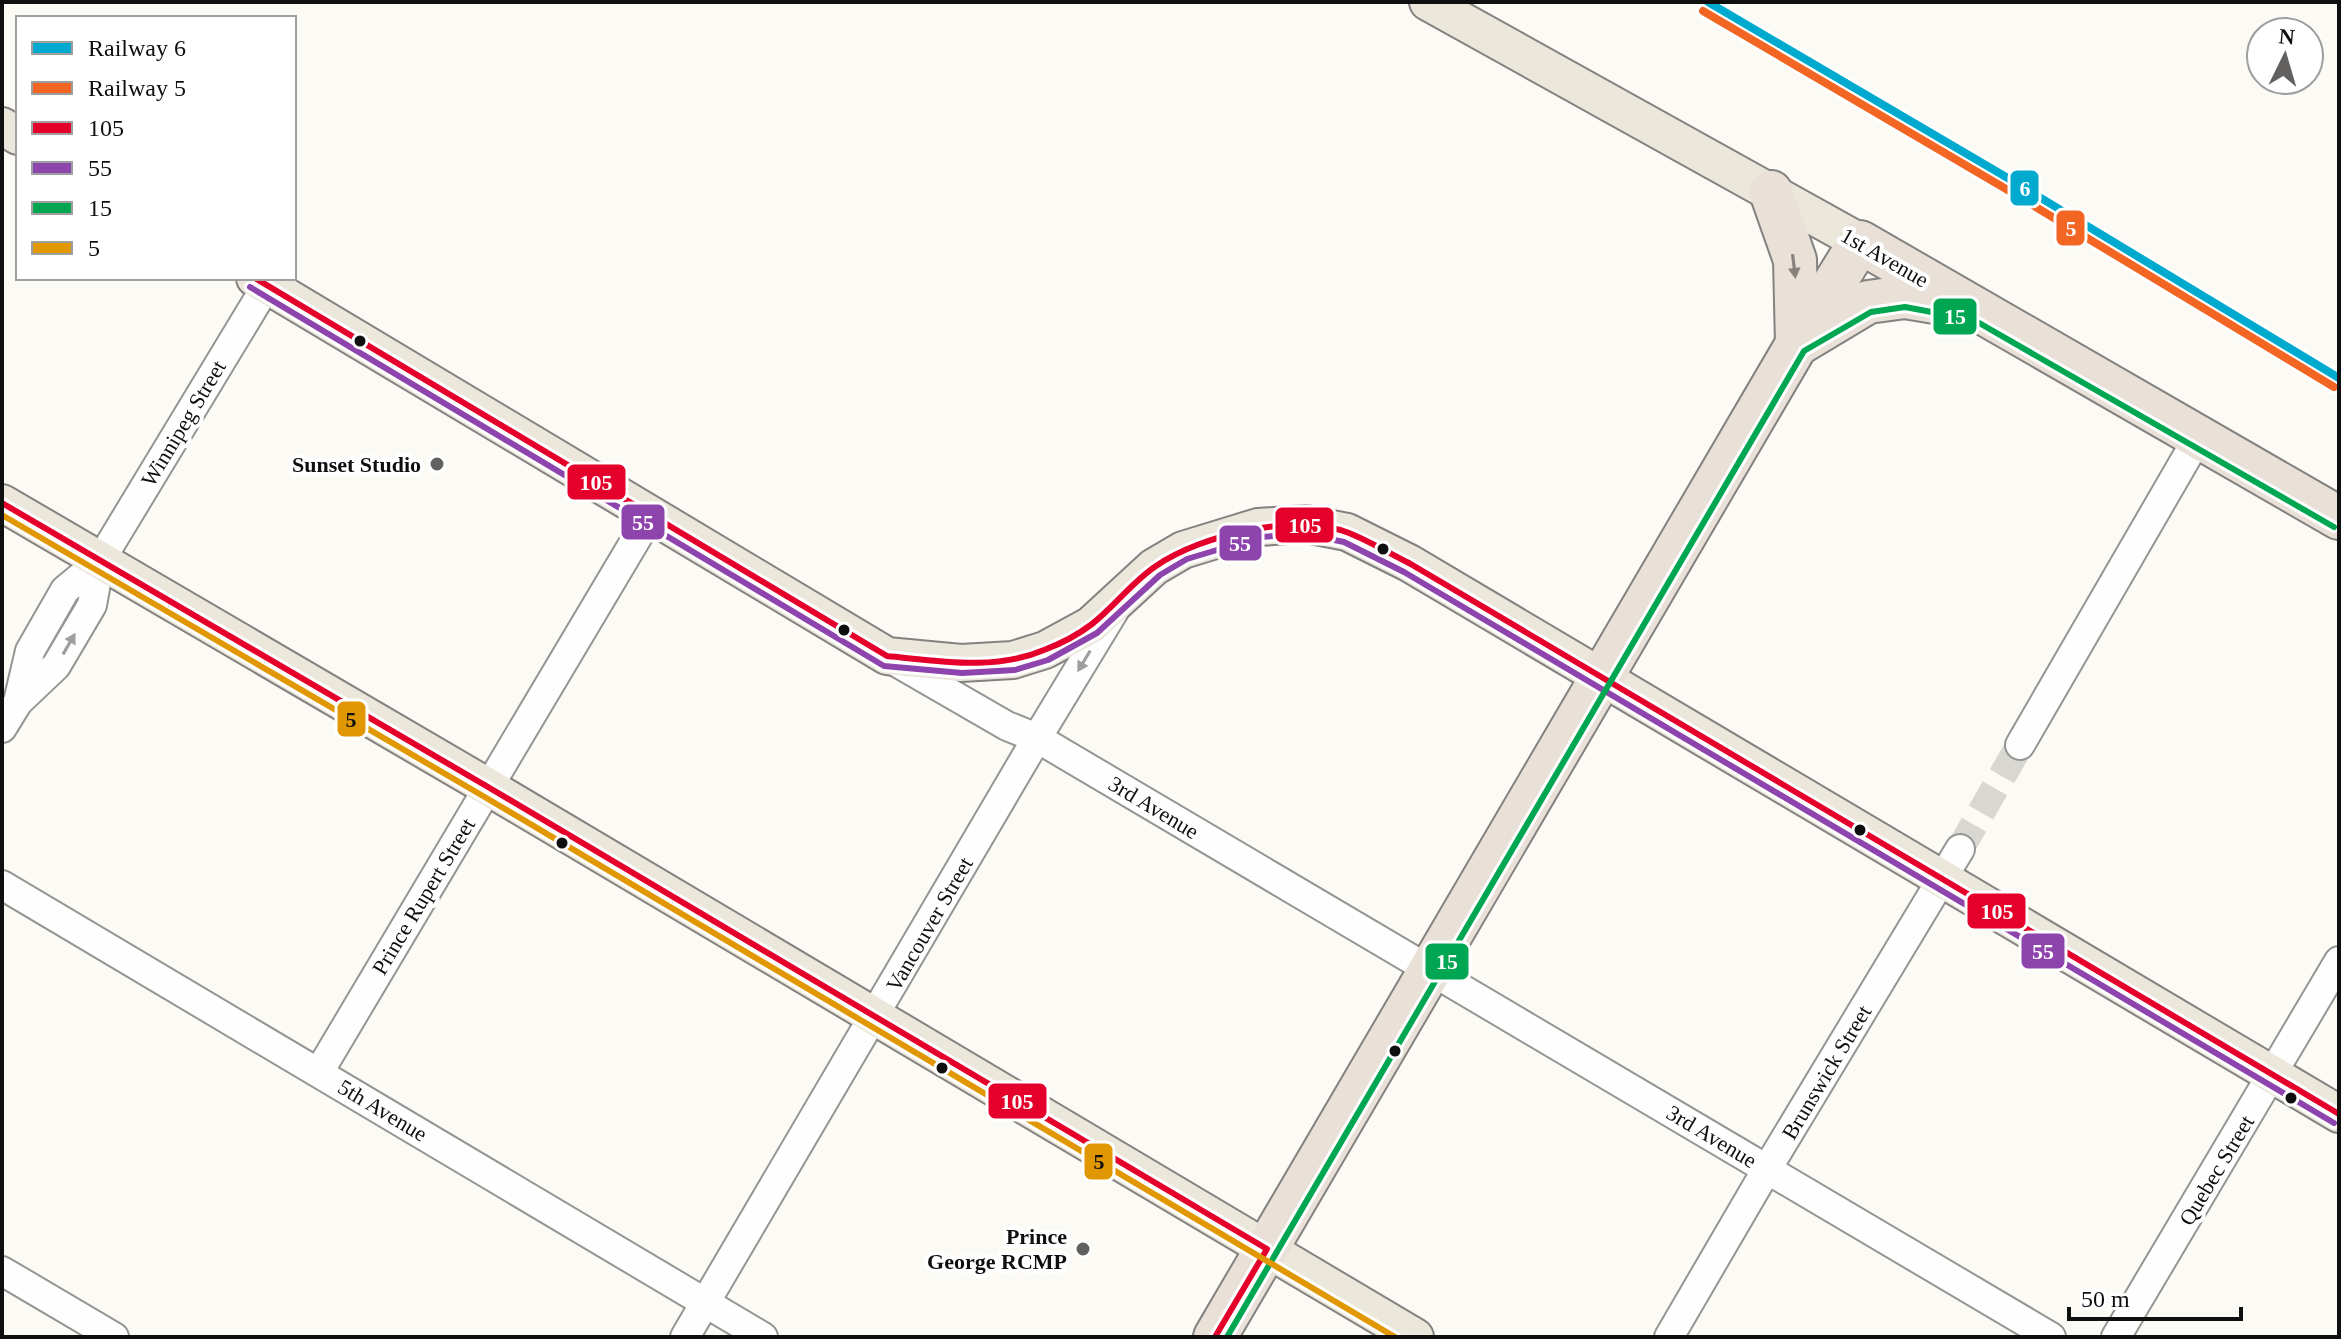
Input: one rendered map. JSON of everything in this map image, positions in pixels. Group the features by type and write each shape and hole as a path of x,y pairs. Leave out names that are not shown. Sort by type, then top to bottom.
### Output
{"highway":[{"path":"1771,192 1795,260 1797,344"},
{"path":"1215,1337 1797,344 1860,242"},
{"name":"1st Avenue","path":"1860,242 2339,518"},
{"path":"1797,344 1868,302 1905,297 1977,310"}],"main road":[{"name":"1st Avenue","path":"1428,2 1860,242"},
{"name":"3rd Avenue","path":"261,281 887,656"},
{"path":"2,503 488,787 1415,1337"},
{"path":"887,656 961,663 1013,660 1045,650 1091,625 1154,567 1183,550 1258,527 1306,524 1347,532 1409,563 1603,678 1951,864 2339,1114"}],"street":[{"name":"Winnipeg Street","path":"2,728 18,702 56,666 92,605 100,561 261,281"},
{"path":"2020,745 2199,436"},
{"name":"Prince Rupert Street","path":"319,1072 651,514"},
{"name":"Vancouver Street","path":"685,1337 1125,594"},
{"name":"3rd Avenue","path":"887,656 1007,726 1037,738 2051,1337"},
{"name":"Brunswick Street","path":"1669,1337 1951,864"},
{"name":"5th Avenue","path":"2,885 763,1337"},
{"name":"Quebec Street","path":"2116,1337 2339,961"},
{"path":"2,1271 114,1337"}],"tunnel":[{"path":"1960,849 2020,745"}],"rail line":[{"name":"6","path":"1708,2 2339,378"},
{"name":"5","path":"1703,11 2334,387"}],"transit line":[{"name":"105","path":"258,280 887,656 967,663 1025,656 1056,645 1081,631 1147,572 1198,545 1223,536 1277,526 1327,527 1349,533 1409,563 2339,1114"},
{"name":"55","path":"250,287 884,666 962,673 1015,670 1048,660 1097,633 1160,575 1187,559 1260,537 1305,534 1344,542 1404,572 2334,1123"},
{"name":"15","path":"1227,1337 1804,351 1871,312 1905,307 1974,320 2334,527"},
{"name":"105","path":"2,503 1267,1249 1215,1337"},
{"name":"5","path":"2,515 483,796 1395,1337"}],"place":[{"name":"Sunset Studio","path":"437,464"},
{"name":"Prince George RCMP","path":"1083,1249"}]}
